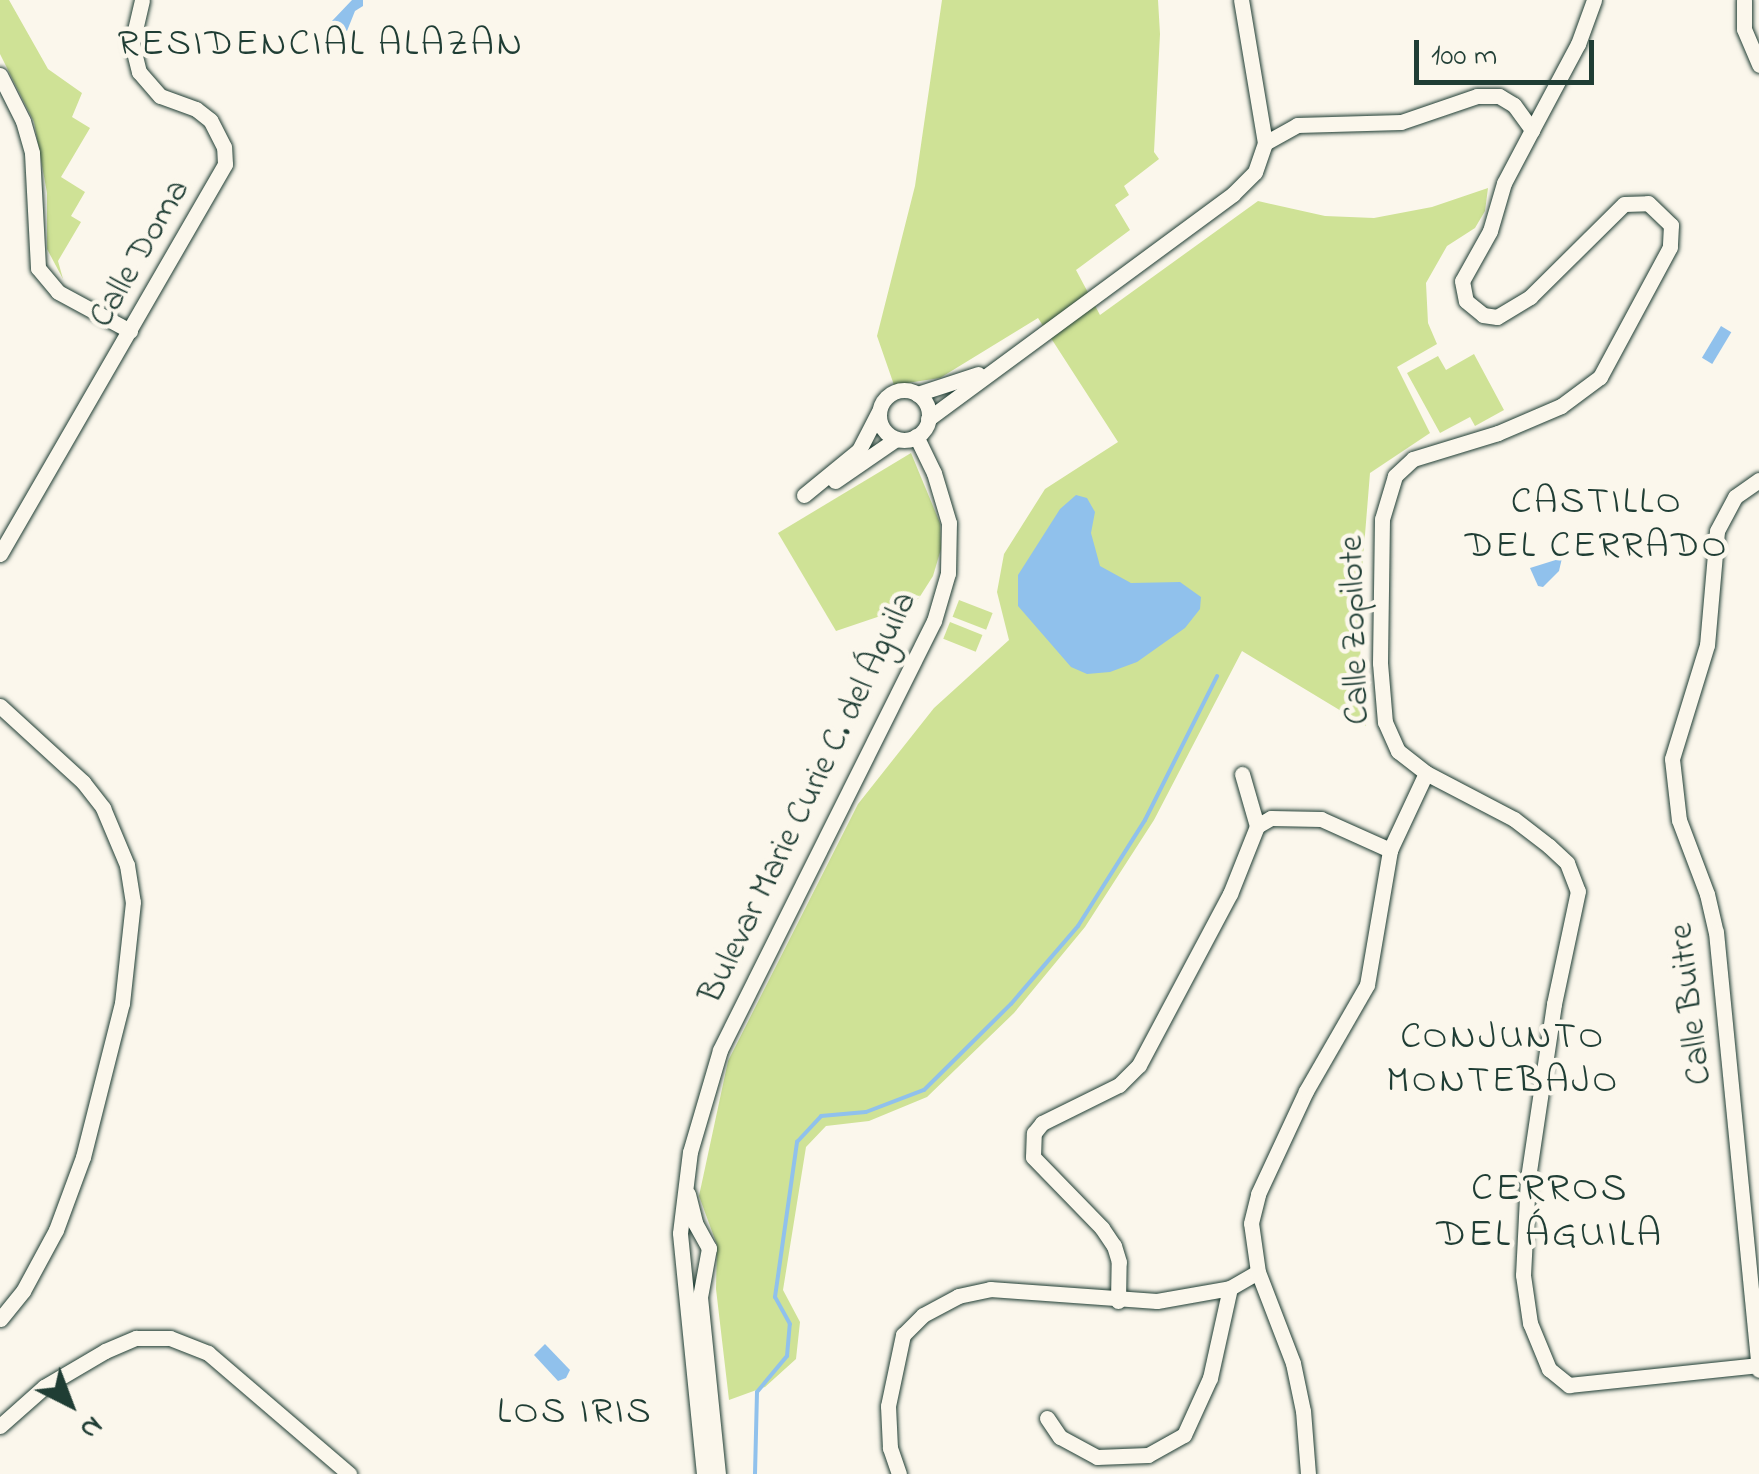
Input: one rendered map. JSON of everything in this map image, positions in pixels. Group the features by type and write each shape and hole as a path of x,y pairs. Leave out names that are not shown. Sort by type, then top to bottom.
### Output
{"street":[{"name":"Calle Doma","path":"0,554 225,164 224,147 210,120 196,109 160,96 139,72 132,43 142,0"},
{"path":"1004,360 966,381 917,394 892,392 859,450 804,495 853,471 896,439 916,436 928,420 1004,360 1233,194 1256,172 1265,143 1241,0"},
{"path":"1265,143 1297,125 1401,122 1489,94 1514,105 1532,130 1578,44 1594,0"},
{"path":"1744,0 1744,29 1759,65"},
{"path":"0,75 23,121 32,153 38,268 58,292 130,332"},
{"name":"Calle Zopilote","path":"1532,130 1504,182 1490,231 1462,282 1462,291 1474,310 1497,317 1510,312 1624,204 1636,201 1658,208 1673,236 1600,377 1562,406 1498,434 1412,460 1388,488 1378,587 1386,722 1398,751 1426,773 1514,820 1549,846 1567,863 1578,892 1554,1004 1528,1177 1523,1275 1530,1323 1548,1369 1569,1385 1759,1368"},
{"path":"917,394 926,405 928,420"},
{"path":"878,413 883,429 896,439"},
{"name":"Bulevar Marie Curie C. del Águila","path":"704,1474 682,1253 686,1185 698,1116 720,1050 934,621 948,573 949,523 934,473 916,436"},
{"name":"Calle Buitre","path":"1759,480 1735,497 1717,532 1707,646 1672,759 1679,820 1708,894 1716,932 1759,1368"},
{"path":"0,706 8,722 56,755 103,808 128,865 133,902 122,1002 82,1156 56,1230 23,1291 0,1319"},
{"path":"1308,1474 1304,1411 1292,1363 1258,1272 1252,1223 1258,1194 1306,1091 1366,985 1390,850 1426,773"},
{"path":"1118,1302 1119,1262 1114,1246 1102,1228 1033,1157 1034,1134 1042,1123 1088,1104 1119,1085 1139,1065 1230,894 1257,826 1242,774"},
{"path":"1257,826 1271,818 1321,819 1390,850"},
{"name":"Bulevar Marie Curie C. del Águila","path":"686,1185 694,1223 706,1249 700,1298 718,1474"},
{"path":"682,1253 692,1238 706,1249"},
{"path":"900,1474 890,1448 888,1406 903,1335 923,1315 958,1296 990,1289 1118,1302 1157,1301 1230,1288 1258,1272"},
{"path":"1047,1418 1060,1437 1096,1457 1148,1455 1184,1435 1210,1378 1230,1288"},
{"path":"0,1426 44,1387 106,1350 136,1338 170,1338 208,1354 349,1474"}],"green space":[{"path":"0,0 9,0 48,69 82,93 72,117 90,128 61,177 85,192 71,216 81,222 58,261 63,279 47,249 47,193 34,122 0,54"},
{"path":"942,0 1158,0 1154,152 1159,159 1124,186 1129,195 1115,205 1130,230 1076,270 1100,315 1258,201 1325,216 1374,218 1432,207 1488,188 1485,211 1475,228 1447,246 1426,283 1428,323 1437,344 1397,367 1430,433 1370,473 1358,621 1366,726 1242,651 1154,820 1085,927 1014,1013 927,1097 869,1121 826,1126 806,1147 783,1290 800,1322 796,1359 765,1387 729,1400 716,1289 717,1245 699,1196 728,1061 858,804 934,708 1009,640 997,592 1004,554 1045,489 1118,442 1038,318 940,378 894,385 877,336 915,186"},
{"path":"1474,354 1504,410 1475,426 1470,417 1440,433 1407,373 1438,356 1446,370"},
{"path":"911,453 940,523 941,549 933,576 919,598 904,608 836,631 778,533"},
{"path":"959,600 993,613 986,630 953,617"},
{"path":"950,622 982,635 976,652 943,639"}],"water":[{"path":"352,0 363,0 363,6 355,11 347,31 340,31 332,21"},
{"path":"1721,326 1731,332 1712,364 1702,358"},
{"path":"1076,495 1087,498 1095,512 1091,533 1100,566 1131,583 1180,582 1201,597 1200,609 1185,628 1137,662 1110,672 1087,674 1071,667 1018,606 1018,575 1060,509"},
{"path":"1562,558 1559,571 1543,587 1538,586 1530,568"},
{"path":"545,1344 570,1370 566,1378 558,1381 534,1355"}],"waterway":[{"path":"755,1474 757,1392 787,1356 790,1324 775,1297 797,1142 821,1116 866,1112 924,1090 1011,1004 1078,926 1145,820 1217,676"}],"district":[{"name":"RESIDENCIAL ALAZAN","path":"321,46"},
{"name":"CASTILLO DEL CERRADO","path":"1597,526"},
{"name":"CONJUNTO MONTEBAJO","path":"1503,1061"},
{"name":"CERROS DEL ÁGUILA","path":"1550,1213"},
{"name":"LOS IRIS","path":"575,1414"}]}
